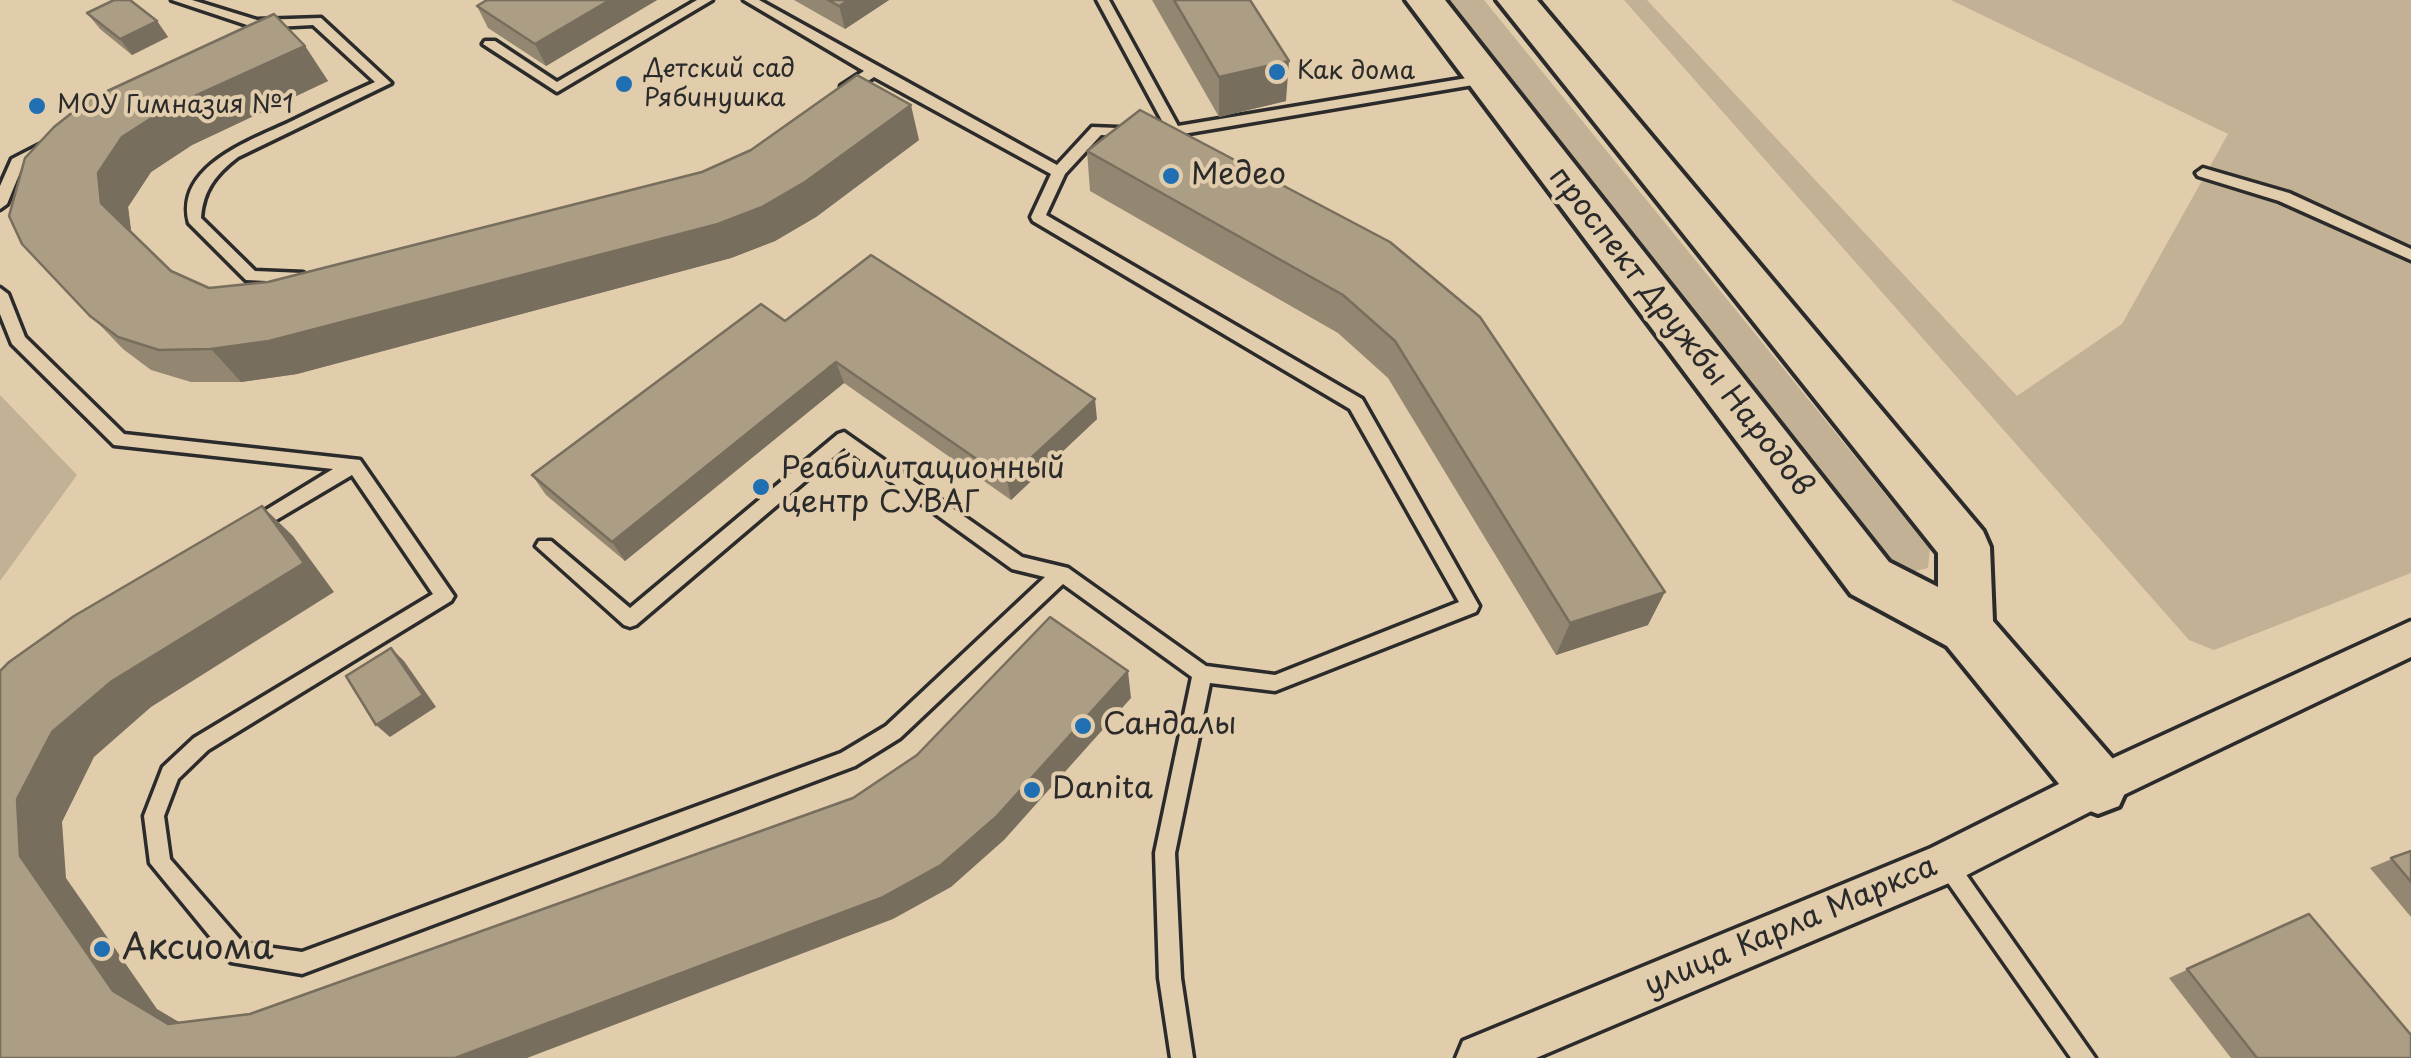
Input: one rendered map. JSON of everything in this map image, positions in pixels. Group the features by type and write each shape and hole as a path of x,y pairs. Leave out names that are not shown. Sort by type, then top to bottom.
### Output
{"street":[{"name":"проспект Дружбы Народов","path":"1424,0 1870,578 1966,629 2098,786"},
{"path":"1516,0 1964,546 1966,629"},
{"name":"улица Карла Маркса","path":"1480,1058 1946,863 2098,786 2411,638"}],"lane":[{"path":"178,0 256,24 316,22 384,84 233,154 210,170 194,201 194,218 251,276 298,280 317,276"},
{"path":"490,44 557,88 706,0"},
{"path":"750,0 1060,172"},
{"path":"1103,0 1176,134"},
{"path":"240,34 256,24"},
{"path":"829,101 874,71"},
{"path":"544,546 630,619 844,439 1018,564 1062,573 1202,674 1275,683 1470,606 1356,404 1038,217 1060,172 1097,130 1176,134 1485,79"},
{"path":"0,170 66,136"},
{"path":"0,204 17,162"},
{"path":"2203,173 2284,197 2411,255"},
{"path":"0,294 18,340 120,440 354,465 445,596 201,744 170,773 154,816 160,862 238,954 302,963 848,760 893,732 1062,573"},
{"path":"236,537 354,465"},
{"path":"1182,1058 1170,978 1164,853 1202,674"},
{"path":"1946,863 2084,1058"}],"shaded area":[{"path":"1442,0 1484,0 1930,549 1928,568 1907,573 1889,566"},
{"path":"1624,0 1647,0 2017,396 2122,324 2228,134 1951,0 2411,0 2411,573 2214,650 2189,640"},
{"path":"0,395 77,475 0,581"}],"building":[{"path":"114,0 130,0 157,21 120,39 87,13"},
{"path":"487,0 610,0 535,44 477,6"},
{"path":"828,0 849,0 839,6"},
{"path":"1174,0 1250,0 1289,61 1219,77"},
{"path":"274,14 305,46 164,110 122,137 98,173 101,203 171,271 209,288 268,282 702,172 751,150 857,75 911,105 805,182 762,207 718,224 269,341 211,349 159,350 118,337 90,316 22,244 9,216 25,158 54,127 88,100"},
{"path":"1140,110 1390,242 1480,317 1665,592 1570,623 1395,341 1343,295 1087,151"},
{"path":"871,255 1095,399 1007,480 836,362 612,542 532,475 761,304 785,321"},
{"path":"262,506 304,563 112,681 52,732 17,799 20,856 113,991 168,1024 250,1014 853,798 917,755 1050,617 1128,671 996,817 941,865 881,898 455,1058 0,1058 0,671 74,616"},
{"path":"391,648 423,695 376,725 346,676"},
{"path":"2411,851 2411,882 2391,858"},
{"path":"2309,914 2411,1035 2411,1058 2257,1058 2187,969"}],"place":[{"name":"Как дома","path":"1277,72"},
{"name":"Детский сад Рябинушка","path":"624,84"},
{"name":"МОУ Гимназия №1","path":"37,106"},
{"name":"Медео","path":"1171,176"},
{"name":"Реабилитационный центр СУВАГ","path":"761,487"},
{"name":"Сандалы","path":"1083,726"},
{"name":"Danita","path":"1032,790"},
{"name":"Аксиома","path":"102,949"}]}
